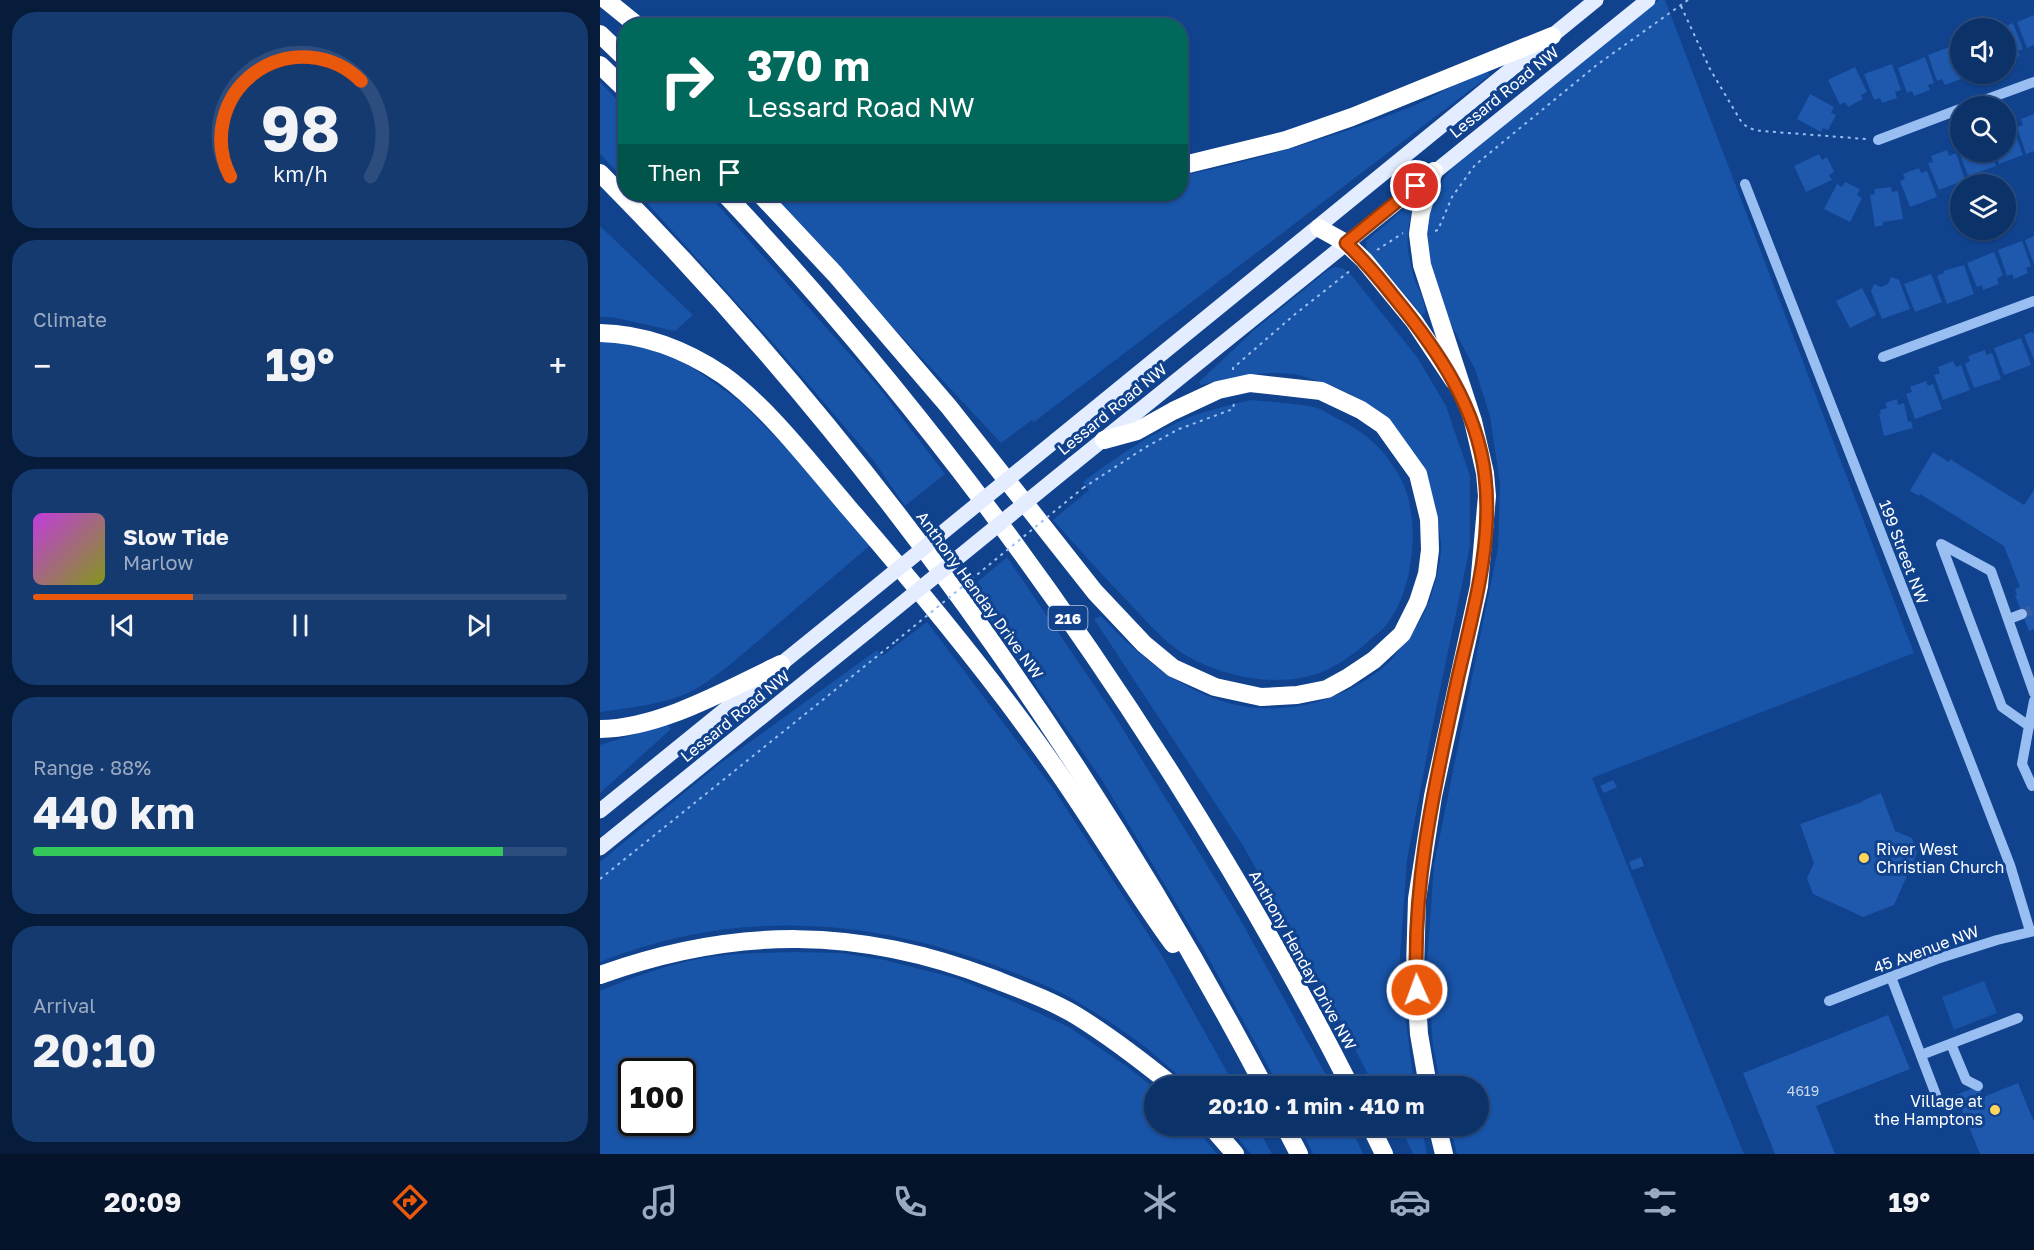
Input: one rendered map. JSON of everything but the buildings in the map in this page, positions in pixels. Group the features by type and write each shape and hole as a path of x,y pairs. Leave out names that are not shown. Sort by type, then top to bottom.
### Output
{"highway":[{"path":"606,0 628,18"},
{"path":"600,34 618,51"},
{"path":"1188,164 1286,140 1352,117 1552,36"},
{"path":"600,65 618,82"},
{"path":"1426,1076 1419,1034 1416,969 1417,899 1433,796 1479,586 1487,496 1485,473 1473,421 1422,265 1418,234 1421,212 1434,171"},
{"name":"Anthony Henday Drive NW","path":"600,173 618,192"},
{"name":"Anthony Henday Drive NW","path":"627,201 708,286 780,369 873,484 964,604 1031,698 1111,820 1233,1027 1259,1076"},
{"name":"Anthony Henday Drive NW","path":"731,201 836,317 921,420 1026,559 1110,677 1228,866 1284,963 1345,1076"},
{"path":"767,201 835,274 949,407 1095,592 1144,644 1173,668 1215,687 1261,696 1297,695 1327,689 1347,678 1374,660 1402,634 1418,602 1427,574 1430,550 1429,519 1418,474 1383,425 1361,410 1321,391 1250,383 1218,390 1137,431 1104,440"},
{"path":"1319,228 1346,243 1364,260 1414,321 1459,390 1473,421"},
{"path":"600,333 619,333 647,339 689,354 724,376 761,408 907,575 998,691 1049,758 1096,826 1156,921 1233,1027"},
{"path":"600,729 646,722 680,711 781,664"},
{"path":"600,975 674,952 749,941 842,940 888,947 959,966 1013,987 1076,1016 1137,1057 1161,1076"},
{"path":"1219,1136 1234,1154"},
{"path":"1290,1136 1299,1154"},
{"path":"1375,1136 1384,1154"},
{"path":"1440,1136 1444,1154"}],"main road":[{"name":"Lessard Road NW","path":"600,811 1319,228 1596,0"},
{"name":"Lessard Road NW","path":"600,848 1648,0"}],"street":[{"path":"1996,96 2034,82"},
{"path":"1878,140 1950,113"},
{"name":"199 Street NW","path":"1745,184 2010,865 2032,931"},
{"path":"1883,357 2034,301"},
{"path":"2029,726 2002,707 1941,544 1991,571 2034,693"},
{"path":"2009,619 2022,614"},
{"path":"2032,786 2022,764 2034,701"},
{"name":"45 Avenue NW","path":"1829,1001 1969,948 2032,931"},
{"path":"1891,977 1936,1095"},
{"path":"1921,1055 2018,1018"},
{"path":"1951,1044 1966,1080 1978,1086"}],"path":[{"path":"1427,233 1438,230 1452,197 1475,165 1598,64 1688,0"},
{"path":"1681,5 1710,69 1742,123 1747,127 1762,131 1878,140"},
{"path":"1233,378 1233,368 1294,315 1364,260 1403,233"},
{"path":"600,879 1083,488 1146,447 1179,429 1233,409 1235,396"}],"shaded area":[{"path":"1659,0 1665,0 1914,653 1592,778 1744,1154 1457,1154 1453,1136 1489,1136 1489,1076 1439,1076 1433,1047 1427,962 1434,865 1498,548 1500,484 1490,416 1475,369 1437,298 1423,253 1425,216 1438,187 1451,169"},
{"path":"1487,72 1490,75 1034,422 1032,420 1001,443 776,201 1188,201 1188,175 1296,147 1352,129 1408,108"},
{"path":"600,82 618,101 618,173 600,154"},
{"path":"645,201 714,201 877,385 945,474 905,506 873,460 774,344"},
{"path":"1412,202 1408,249 1414,278 1424,305 1425,314 1422,315 1367,250 1366,241"},
{"path":"600,226 693,315 675,331 612,317 600,317"},
{"path":"1335,267 1344,269 1352,276 1417,357 1446,406 1470,476 1470,546 1407,860 1400,957 1413,1076 1369,1076 1326,993 1242,844 1094,619 1101,616 1142,655 1187,686 1222,701 1265,708 1309,704 1351,689 1370,678 1389,662 1416,627 1433,589 1441,545 1433,499 1425,475 1414,453 1400,434 1383,416 1363,402 1341,390 1300,375 1268,373 1245,375 1201,385 1199,382 1253,331 1328,270"},
{"path":"600,340 660,348 741,402 873,543 731,664 702,685 683,695 663,701 600,712"},
{"path":"1251,400 1314,407 1365,435 1382,451 1396,470 1408,497 1411,515 1413,534 1409,574 1396,610 1387,624 1360,649 1341,662 1322,672 1287,680 1250,678 1232,674 1182,653 1150,625 1053,520 1089,490 1083,482 1139,443 1185,419"},
{"path":"1007,557 1113,713 1239,917 1326,1076 1273,1076 1204,950 1102,780 969,589"},
{"path":"927,622 1055,791 1161,954 1229,1076 1179,1076 1130,1036 1065,995 1002,968 952,951 902,938 852,929 801,926 751,927 700,933 650,945 600,962 600,862 718,765 877,650 882,656"},
{"path":"667,724 671,729 600,793 600,745"},
{"path":"795,952 841,953 885,960 955,978 1008,999 1069,1027 1144,1080 1144,1136 1202,1136 1217,1154 600,1154 600,991 669,966 731,955"},
{"path":"1984,981 1997,1013 1954,1030 1942,997"},
{"path":"1236,1136 1262,1136 1272,1154 1251,1154"},
{"path":"1304,1136 1355,1136 1363,1154 1313,1154"},
{"path":"1405,1136 1423,1136 1427,1154 1413,1154"}],"tunnel":[{"path":"2022,614 2034,609"}],"place":[{"name":"River West Christian Church","path":"1864,858"},
{"name":"Village at the Hamptons","path":"1995,1110"}],"route":[{"path":"1416,186 1346,243 1364,260 1414,321 1459,390 1473,421 1485,473 1487,496 1479,586 1433,796 1417,899 1417,990"}]}
